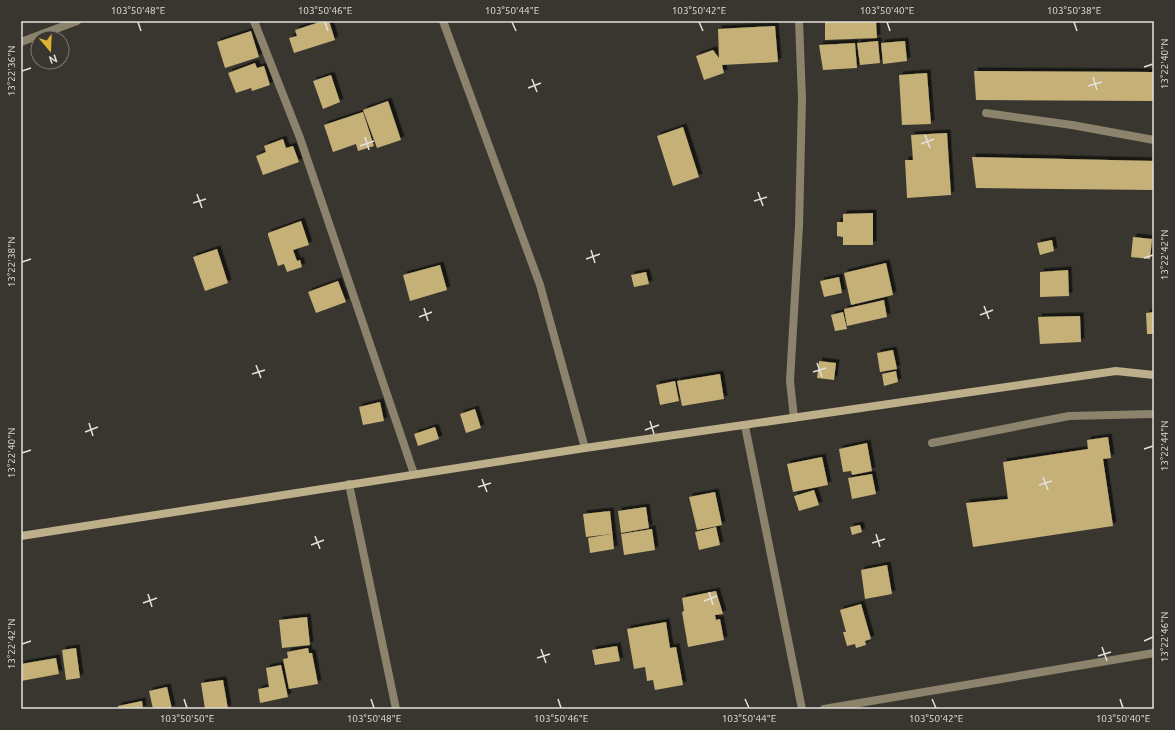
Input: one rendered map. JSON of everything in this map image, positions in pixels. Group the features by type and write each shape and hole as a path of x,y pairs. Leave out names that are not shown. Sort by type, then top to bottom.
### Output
{"street":[{"path":"21,42 77,21"},
{"path":"254,21 303,146 414,474"},
{"path":"443,21 540,285 586,448"},
{"path":"794,418 790,381 800,218 802,99 799,21"},
{"path":"986,113 1072,125 1154,140"},
{"path":"21,536 586,448 1116,371 1154,375"},
{"path":"932,443 1069,416 1154,414"},
{"path":"745,426 802,709"},
{"path":"349,484 396,709"},
{"path":"824,709 1154,653"}],"building":[{"path":"323,21 329,21 335,40 294,53 289,38 297,36 295,30"},
{"path":"825,21 876,21 877,38 825,40"},
{"path":"775,26 778,62 722,65 724,73 704,80 696,56 713,50 719,58 718,29"},
{"path":"251,31 259,57 225,68 217,42"},
{"path":"878,41 880,63 860,65 857,43"},
{"path":"905,41 907,61 883,64 881,43"},
{"path":"855,43 857,68 823,70 819,45"},
{"path":"255,63 257,68 264,66 270,85 252,91 251,88 236,93 228,73"},
{"path":"974,71 1153,72 1153,101 976,100"},
{"path":"927,73 931,124 902,125 899,75"},
{"path":"331,75 340,102 323,109 313,81"},
{"path":"388,101 401,140 377,148 363,110"},
{"path":"363,112 374,146 358,151 356,144 333,152 324,125"},
{"path":"683,127 699,177 673,186 657,136"},
{"path":"947,133 951,195 907,198 905,160 913,160 911,135"},
{"path":"283,139 286,148 293,146 299,162 263,175 256,156 266,152 264,146"},
{"path":"972,157 1154,161 1154,190 976,188"},
{"path":"873,213 873,245 843,245 843,237 837,236 837,222 843,222 843,214"},
{"path":"301,221 309,245 293,250 297,261 300,260 302,267 287,272 284,264 278,266 268,233"},
{"path":"1133,237 1152,239 1150,259 1131,257"},
{"path":"1052,240 1054,251 1040,255 1037,243"},
{"path":"217,249 228,283 205,291 193,257"},
{"path":"886,263 893,295 851,305 844,273"},
{"path":"440,265 447,290 410,301 403,275"},
{"path":"1068,270 1069,296 1040,297 1040,272"},
{"path":"646,272 649,284 634,287 631,275"},
{"path":"839,277 842,293 824,297 820,281"},
{"path":"338,281 346,302 316,313 308,292"},
{"path":"884,300 887,317 847,326 844,309"},
{"path":"843,312 847,329 835,331 831,315"},
{"path":"1154,312 1154,334 1147,334 1146,313"},
{"path":"1080,316 1081,342 1040,344 1038,317"},
{"path":"893,350 897,369 880,372 877,353"},
{"path":"819,361 836,363 834,380 817,378"},
{"path":"896,371 898,382 884,386 882,374"},
{"path":"720,374 724,399 682,406 677,381"},
{"path":"675,381 679,401 660,405 656,385"},
{"path":"380,402 384,421 363,425 359,407"},
{"path":"475,409 481,428 466,433 460,414"},
{"path":"435,427 439,439 418,446 414,434"},
{"path":"1108,437 1111,458 1103,459 1113,526 973,547 966,503 1008,499 1003,462 1088,449 1087,440"},
{"path":"867,443 872,471 852,475 851,471 843,472 839,449"},
{"path":"822,457 828,485 793,492 787,464"},
{"path":"872,474 876,494 852,499 848,478"},
{"path":"814,490 819,505 799,511 794,496"},
{"path":"715,492 722,525 697,530 689,497"},
{"path":"646,507 649,528 621,533 618,511"},
{"path":"610,511 614,549 590,553 588,538 611,534 586,537 583,514"},
{"path":"860,525 862,532 852,535 850,527"},
{"path":"716,527 720,545 699,550 695,532"},
{"path":"652,529 655,550 624,555 621,534"},
{"path":"887,565 892,594 865,599 861,570"},
{"path":"716,591 723,614 715,615 716,620 720,619 724,640 688,647 682,612 684,611 682,598"},
{"path":"861,604 871,639 865,641 866,645 856,648 855,644 847,646 843,632 846,632 840,610"},
{"path":"307,617 310,645 282,648 279,620"},
{"path":"666,622 670,648 676,647 683,685 655,690 653,680 647,681 645,667 634,669 627,629"},
{"path":"617,646 620,661 595,665 592,650"},
{"path":"76,648 80,678 66,680 62,650"},
{"path":"308,648 309,653 312,653 318,684 289,689 283,659 288,658 287,652"},
{"path":"56,658 59,674 21,681 21,664"},
{"path":"281,665 288,697 260,703 258,689 269,687 266,668"},
{"path":"223,680 228,709 205,709 201,683"},
{"path":"167,687 172,709 153,709 149,691"},
{"path":"142,701 143,709 118,709 118,706"}]}
